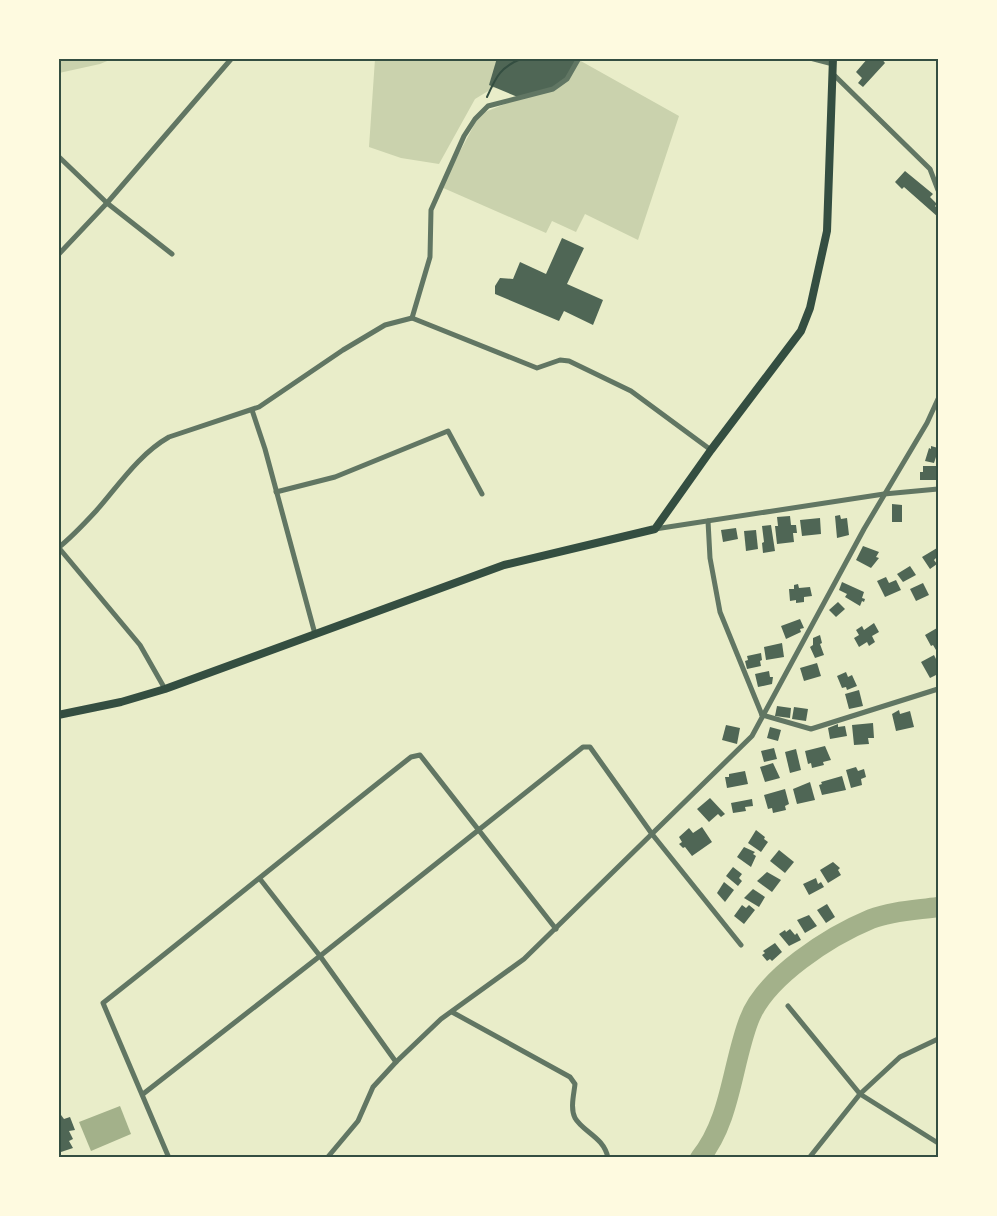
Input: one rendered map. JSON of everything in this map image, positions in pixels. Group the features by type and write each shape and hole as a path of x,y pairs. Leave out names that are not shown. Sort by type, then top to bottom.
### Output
{"main road":[{"path":"58,715 121,702 165,689 504,565 655,529 711,450 801,331 810,308 827,231 833,62"}],"street":[{"path":"58,255 107,203 232,58"},
{"path":"412,318 430,257 431,210 464,136 488,106 554,89 567,79 579,58"},
{"path":"810,58 833,62"},
{"path":"833,74 930,170 939,190"},
{"path":"58,156 107,203 172,255"},
{"path":"165,689 140,645 59,548 157,444 169,437 252,410 386,326 412,318 537,368 560,360 568,361 631,392 711,450"},
{"path":"327,1158 358,1121 373,1087 396,1062 441,1019 524,959 752,736 884,494 939,399"},
{"path":"252,410 315,634"},
{"path":"276,492 335,477 448,431 482,494"},
{"path":"655,529 884,494 939,489"},
{"path":"708,521 710,558 720,612 762,715"},
{"path":"762,715 811,729 939,689"},
{"path":"143,1094 583,747 590,747 652,834 741,945"},
{"path":"169,1158 102,1003 411,757 420,754 556,929"},
{"path":"260,879 320,956 396,1062"},
{"path":"788,1006 860,1094 939,1143"},
{"path":"452,1012 570,1077 576,1084 573,1104 575,1118 606,1149 608,1158"},
{"path":"809,1158 860,1094 900,1057 939,1040"}],"path":[{"path":"480,114 496,75 522,58"}],"shaded area":[{"path":"59,58 112,59 59,73"},
{"path":"375,59 559,59 503,82 475,99 439,164 401,158 369,147"},
{"path":"579,60 679,116 638,240 585,214 576,232 552,221 546,233 441,187 480,114 567,79"},
{"path":"120,1106 131,1134 91,1151 79,1122"}],"building":[{"path":"497,58 579,58 567,79 553,89 520,98 489,85"},
{"path":"868,58 881,58 885,63 863,87 858,83 862,78 856,72"},
{"path":"905,171 933,194 930,197 937,204 935,206 938,209 938,217 904,187 902,189 895,182"},
{"path":"562,238 584,248 567,284 603,300 593,325 564,311 559,321 495,294 495,286 500,278 513,279 520,262 546,274"},
{"path":"931,446 938,448 938,458 936,457 934,463 925,461"},
{"path":"923,466 938,466 938,480 920,480"},
{"path":"892,504 902,505 902,522 892,522"},
{"path":"840,515 841,519 847,518 849,535 837,538 835,516"},
{"path":"790,516 791,525 796,525 797,533 793,533 794,542 777,544 775,526 778,526 777,517"},
{"path":"820,518 821,534 802,536 800,520"},
{"path":"771,525 775,551 763,553 762,526"},
{"path":"736,528 738,539 723,542 721,530"},
{"path":"756,530 758,549 746,551 744,531"},
{"path":"863,546 879,552 876,557 879,558 871,568 856,560"},
{"path":"937,548 938,556 934,560 937,564 930,569 922,557"},
{"path":"910,566 916,575 903,582 897,574"},
{"path":"886,577 889,583 896,580 901,590 885,597 877,581"},
{"path":"842,582 864,592 862,598 865,599 860,606 845,597 847,594 839,590"},
{"path":"923,583 929,595 916,601 910,589"},
{"path":"798,584 799,588 810,587 812,596 804,597 804,602 796,603 796,600 790,601 789,589 794,589 794,585"},
{"path":"838,602 845,609 836,617 829,610"},
{"path":"800,619 804,628 800,629 801,632 786,639 781,626"},
{"path":"874,623 879,632 872,636 875,642 869,646 867,642 859,647 854,638 859,635 856,630 862,626 864,630"},
{"path":"937,628 938,649 936,650 925,635"},
{"path":"820,635 824,655 815,658 810,647 813,645 813,638"},
{"path":"782,643 784,657 766,660 764,647"},
{"path":"761,653 761,666 747,669 745,661 748,660 747,656"},
{"path":"934,655 938,663 938,679 936,675 930,678 921,662"},
{"path":"817,663 821,676 804,681 800,668"},
{"path":"769,671 770,677 773,677 772,684 758,687 755,674"},
{"path":"846,672 848,677 852,675 857,686 847,690 846,687 842,688 837,676"},
{"path":"859,690 863,706 849,709 845,694"},
{"path":"777,706 791,708 790,718 775,716"},
{"path":"794,707 808,709 806,721 792,719"},
{"path":"899,710 900,714 910,711 914,727 896,731 892,714"},
{"path":"873,723 874,738 868,738 869,744 854,745 852,725"},
{"path":"838,724 838,727 845,726 847,736 830,739 828,728"},
{"path":"726,725 740,728 737,744 722,740"},
{"path":"770,727 781,730 778,741 767,738"},
{"path":"825,746 831,760 823,762 824,765 812,768 811,763 808,764 805,751"},
{"path":"774,748 777,759 764,762 761,751"},
{"path":"796,749 801,770 790,773 785,752"},
{"path":"773,763 780,778 765,782 760,767"},
{"path":"856,767 858,771 864,769 866,777 861,779 862,785 851,788 846,770"},
{"path":"745,771 748,784 727,788 725,777"},
{"path":"842,776 846,790 822,795 819,785 822,784 821,782"},
{"path":"810,782 815,800 797,804 793,789"},
{"path":"785,789 789,804 785,806 786,810 773,813 772,808 768,809 764,795"},
{"path":"710,798 725,814 721,817 718,814 709,822 697,809"},
{"path":"752,799 753,806 745,807 746,811 733,813 731,803"},
{"path":"702,827 712,842 692,856 685,847 679,844 682,842 679,837 689,828 693,833"},
{"path":"756,830 768,842 761,852 748,843"},
{"path":"744,847 755,852 753,854 756,856 751,867 737,857"},
{"path":"779,850 794,862 785,873 770,861"},
{"path":"833,862 840,868 838,870 841,875 828,883 820,870"},
{"path":"733,867 742,874 739,878 742,881 738,886 726,876"},
{"path":"767,872 781,880 772,892 757,881"},
{"path":"816,878 818,884 821,882 824,887 809,895 803,884"},
{"path":"724,882 734,890 725,902 717,893"},
{"path":"753,889 765,897 759,907 744,898"},
{"path":"827,904 835,917 826,923 817,910"},
{"path":"742,905 746,908 749,905 755,910 744,924 734,916"},
{"path":"809,915 817,926 805,933 797,920"},
{"path":"790,929 795,935 797,933 801,940 789,946 779,934"},
{"path":"775,943 782,952 772,961 770,959 767,961 762,955 765,953 763,951"},
{"path":"58,1111 64,1119 70,1117 75,1130 69,1131 73,1139 69,1141 73,1148 58,1153"}],"waterway":[{"path":"700,1158 710,1143 725,1109 749,1020 769,988 819,947 855,926 887,914 938,907"}]}
